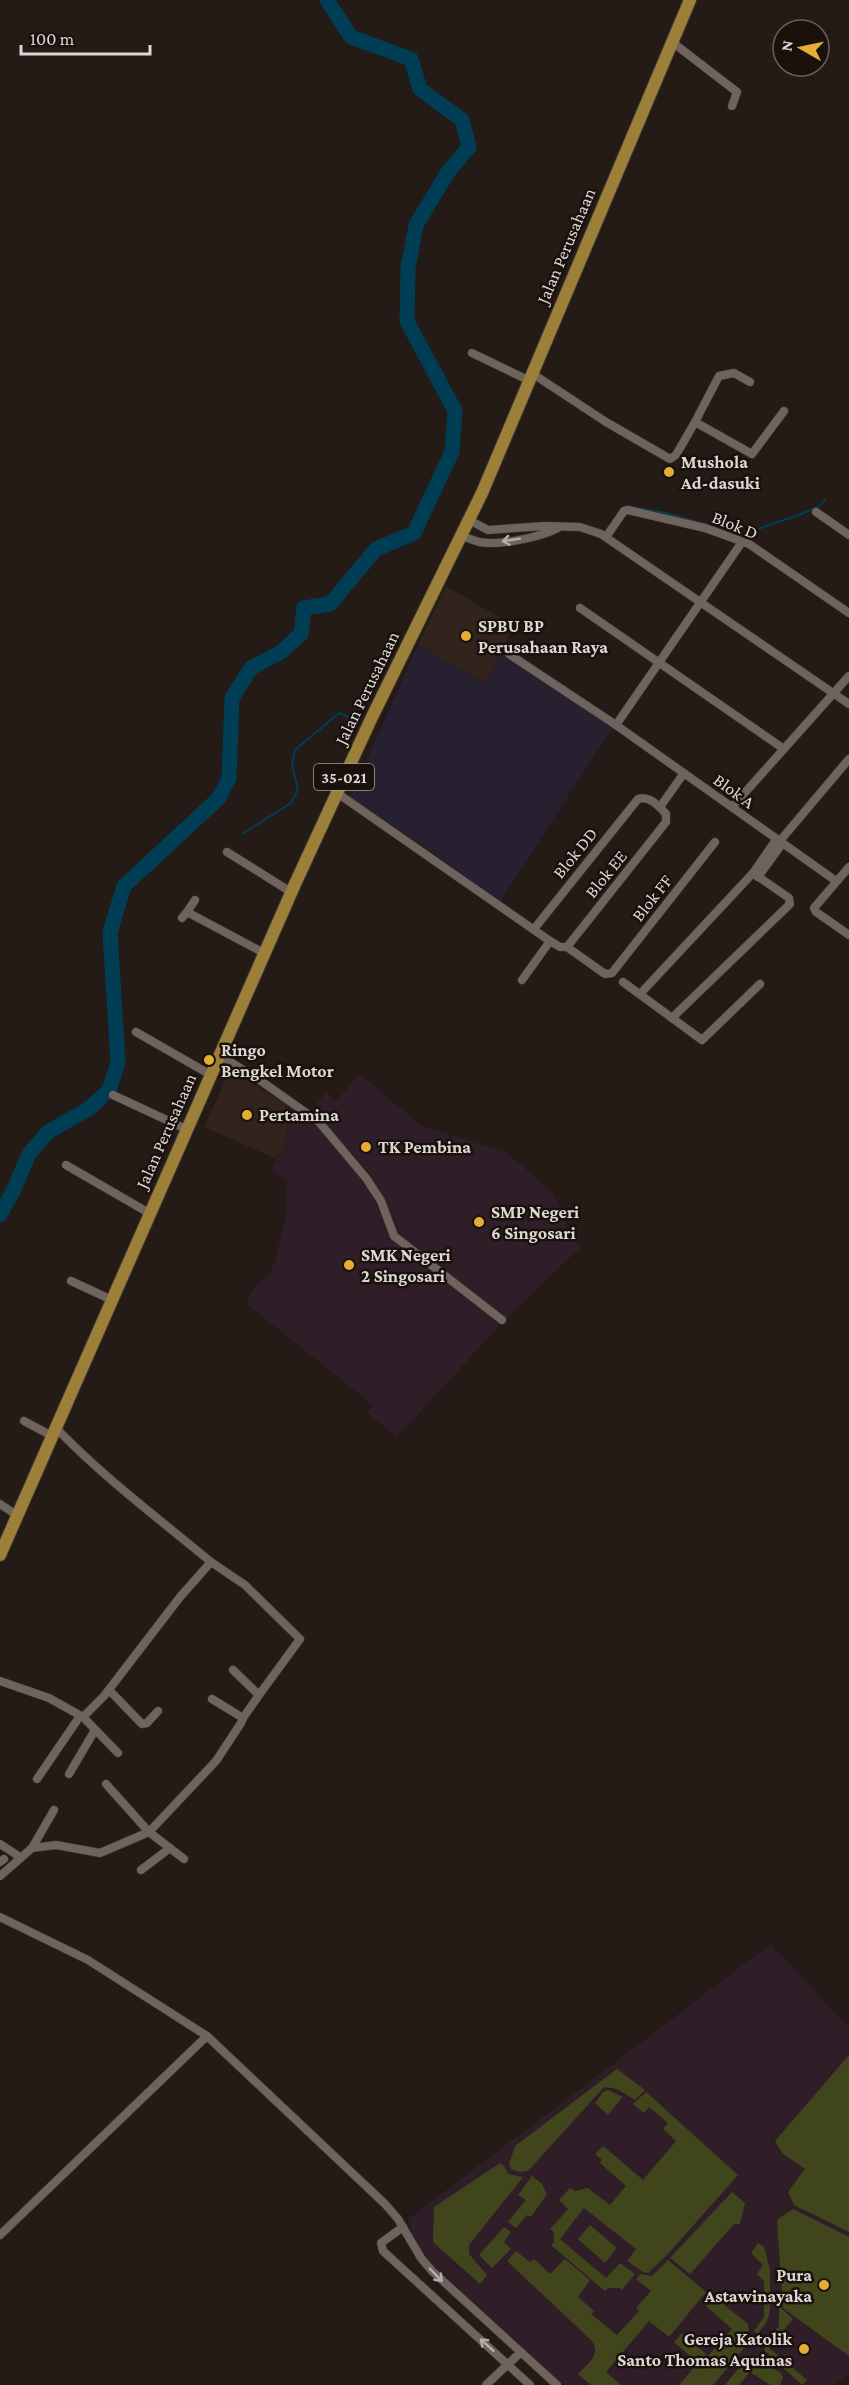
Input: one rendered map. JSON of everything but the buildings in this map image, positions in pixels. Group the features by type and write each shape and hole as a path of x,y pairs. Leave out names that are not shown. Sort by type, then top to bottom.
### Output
{"main road":[{"name":"Jalan Perusahaan","path":"0,1553 291,892 469,520 690,0"}],"street":[{"path":"672,42 737,92 732,106"},
{"path":"472,353 531,377 670,459 676,455 721,375 734,373 750,382"},
{"path":"695,422 752,453 784,411"},
{"name":"Blok D","path":"606,537 624,512 630,510 705,528 749,544 849,613"},
{"path":"816,512 849,535"},
{"path":"469,520 493,530 545,526 580,527 606,537 849,704"},
{"path":"461,536 492,543 547,534 559,528"},
{"path":"616,725 742,542"},
{"path":"580,608 784,750"},
{"name":"Blok A","path":"508,654 616,725 836,881"},
{"path":"732,807 849,676"},
{"path":"640,994 755,875 779,842 849,759"},
{"path":"660,807 684,773"},
{"path":"337,793 560,948 567,947"},
{"name":"Blok DD","path":"534,929 638,799 642,797 649,799 660,807"},
{"name":"Blok EE","path":"567,947 667,819 660,807"},
{"name":"Blok FF","path":"567,947 605,974 612,973 715,842"},
{"path":"227,852 291,892"},
{"path":"848,872 836,881 814,909 849,935"},
{"path":"672,1018 790,904 789,898 755,875"},
{"path":"195,900 184,915 264,952"},
{"path":"522,980 550,941"},
{"path":"623,982 703,1040 760,984"},
{"path":"136,1032 211,1074"},
{"path":"219,1055 319,1122 366,1178 381,1201 394,1236 502,1320"},
{"path":"114,1095 186,1129"},
{"path":"66,1165 149,1213"},
{"path":"71,1281 112,1300"},
{"path":"24,1421 54,1432 211,1562 245,1584 260,1602 300,1639 243,1718 216,1761 149,1832 100,1853 56,1845 32,1848"},
{"path":"0,1504 18,1516"},
{"path":"37,1779 82,1717 109,1690 180,1597 211,1562"},
{"path":"233,1670 259,1695"},
{"path":"0,1681 50,1698 82,1717 118,1753"},
{"path":"109,1690 142,1724 147,1723 158,1711"},
{"path":"212,1699 243,1718"},
{"path":"69,1774 95,1730"},
{"path":"106,1785 149,1832 184,1859"},
{"path":"0,1876 32,1848 54,1810"},
{"path":"0,1844 20,1857"},
{"path":"141,1870 170,1848"},
{"path":"0,1917 88,1960 207,2036 385,2204 432,2271 557,2385"},
{"path":"0,2235 207,2036"},
{"path":"403,2227 381,2243 383,2251 530,2385"},
{"path":"486,2385 521,2352"}],"shaded area":[{"name":"SPBU BP Perusahaan Raya","path":"446,586 514,626 485,684 418,645"},
{"path":"418,645 485,684 501,653 613,727 500,901 350,798"},
{"name":"Pertamina","path":"230,1070 284,1103 288,1139 277,1159 204,1127"},
{"name":"SMP Negeri 6 Singosari","path":"360,1074 420,1125 507,1153 553,1193 564,1214 566,1229 581,1247 506,1319 404,1239 397,1231 369,1173 313,1109 326,1092 335,1102"},
{"name":"SMK Negeri 2 Singosari","path":"284,1103 308,1118 326,1134 370,1190 388,1234 398,1245 501,1324 397,1437 367,1412 373,1405 246,1303 254,1288 270,1273 276,1258 287,1211 287,1180 271,1170 288,1139"},
{"path":"771,1944 849,2028 849,2373 835,2385 564,2385 428,2261 407,2220"}],"green space":[{"path":"849,2055 849,2232 794,2205 788,2192 805,2169 782,2153 775,2141"},
{"path":"617,2069 645,2090 635,2100 617,2089 604,2087 528,2171 520,2172 511,2169 509,2164 515,2146"},
{"path":"608,2090 623,2097 608,2115 595,2103 603,2092"},
{"path":"646,2092 738,2175 667,2255 648,2273 627,2261 636,2249 584,2208 560,2239 606,2278 620,2263 635,2274 622,2290 608,2288 605,2291 551,2245 554,2242 554,2232 550,2229 568,2209 559,2200 570,2188 575,2191 588,2188 610,2205 626,2186 600,2163 602,2160 595,2154 603,2146 643,2180 676,2141 663,2129 668,2123 649,2107 644,2113 633,2104"},
{"path":"500,2163 508,2174 523,2177 469,2245 469,2254 487,2275 480,2284 433,2242 434,2207"},
{"path":"532,2176 542,2184 547,2194 531,2217 527,2215 516,2228 508,2222 526,2200 518,2195"},
{"path":"732,2192 745,2203 740,2224 734,2224 690,2274 670,2258"},
{"path":"793,2209 849,2237 849,2356 783,2308 777,2220"},
{"path":"590,2225 617,2248 605,2263 578,2239"},
{"path":"504,2227 511,2232 504,2242 511,2249 492,2268 479,2255"},
{"path":"758,2243 764,2247 770,2270 770,2311 767,2321 758,2334 754,2331 764,2317 764,2281 757,2274 763,2265 751,2253"},
{"path":"516,2251 530,2262 534,2259 550,2274 565,2259 590,2280 578,2297 594,2311 591,2314 617,2335 639,2311 636,2308 651,2291 636,2279 640,2274 652,2276 668,2260 706,2292 669,2337 649,2321 606,2372 621,2385 591,2385 578,2374 594,2355 595,2346 507,2261"},
{"path":"714,2297 748,2324 750,2341 713,2385 679,2385 698,2363 674,2342 682,2333 708,2356 732,2329 706,2306"},
{"path":"779,2306 793,2319 769,2348 807,2380 802,2385 765,2351 764,2345 779,2326"},
{"path":"749,2355 780,2372 783,2377 780,2385 770,2385 750,2372 739,2385 725,2385"}],"waterway":[{"path":"0,1215 29,1154 48,1132 90,1108 109,1090 118,1063 110,932 124,886 219,798 229,778 232,698 251,668 281,652 301,634 304,608 330,604 376,549 414,533 452,452 455,411 407,321 408,268 416,225 448,172 469,147 462,120 420,89 411,59 351,37 327,0"},
{"path":"625,506 666,513 741,535 801,514 819,506 825,500"},
{"path":"242,834 291,803 298,789 292,765 295,750 339,713 359,721"}],"place":[{"name":"Mushola Ad-dasuki","path":"669,472"},
{"name":"SPBU BP Perusahaan Raya","path":"466,636"},
{"name":"Ringo Bengkel Motor","path":"209,1060"},
{"name":"Pertamina","path":"247,1115"},
{"name":"TK Pembina","path":"366,1147"},
{"name":"SMP Negeri 6 Singosari","path":"479,1222"},
{"name":"SMK Negeri 2 Singosari","path":"349,1265"},
{"name":"Pura Astawinayaka","path":"824,2285"},
{"name":"Gereja Katolik Santo Thomas Aquinas","path":"804,2349"}]}
